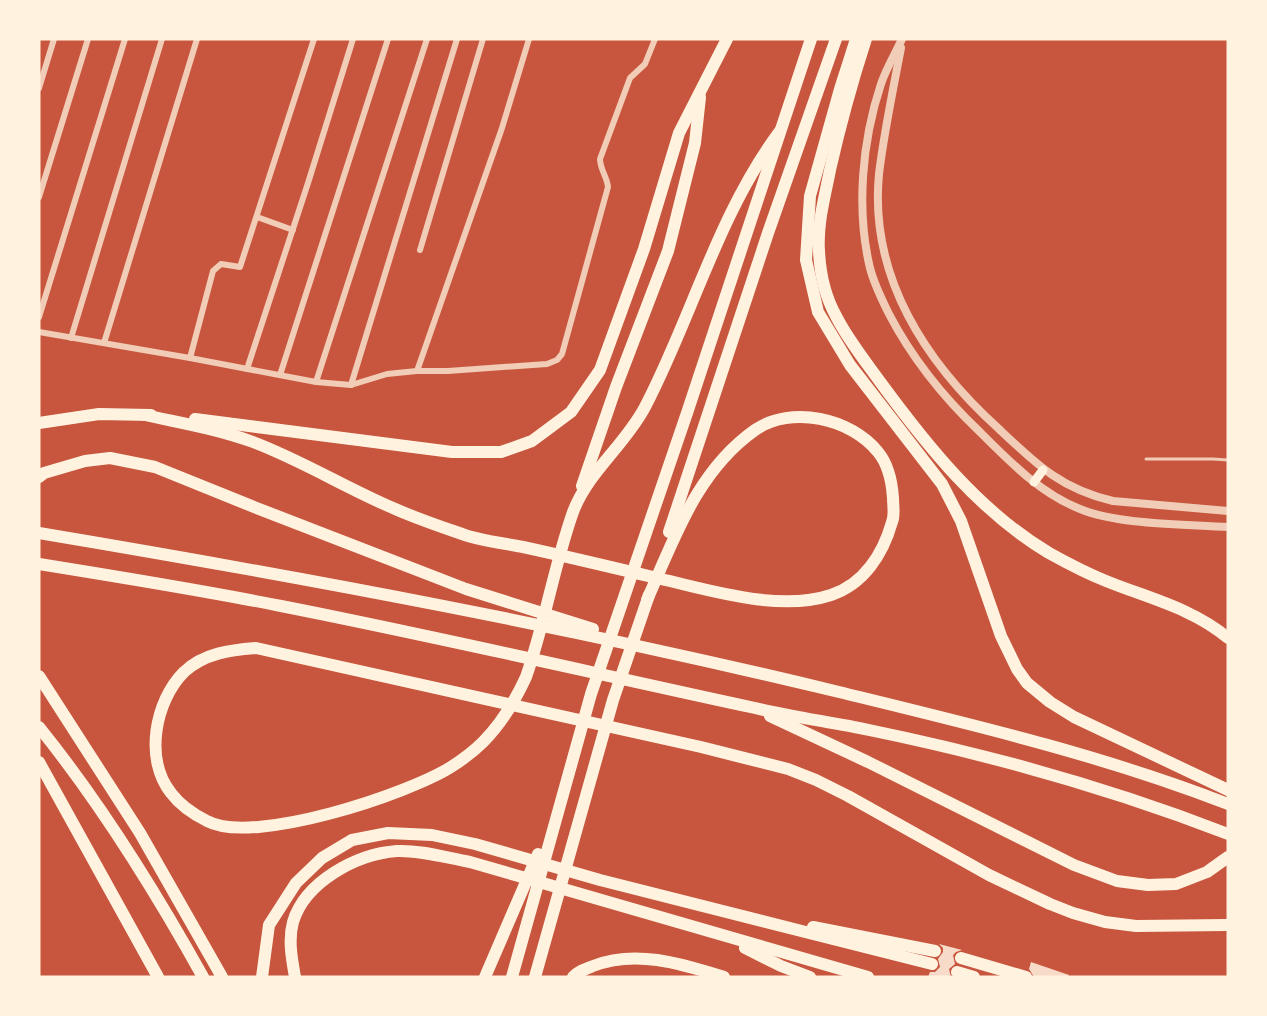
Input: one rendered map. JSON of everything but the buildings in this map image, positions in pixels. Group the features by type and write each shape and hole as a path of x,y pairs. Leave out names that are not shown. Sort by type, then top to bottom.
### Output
{"highway":[{"path":"39,423 99,414 145,415 258,426 452,452 501,452 532,441 571,412 600,370 645,249 679,133 727,39"},
{"path":"512,977 591,694 811,39"},
{"path":"536,977 613,700 768,232 836,39"},
{"path":"856,39 810,196 806,260 818,312 850,365 942,484 969,541 1007,651 1028,683 1050,702 1074,717 1228,790"},
{"path":"866,39 847,96 820,224 818,249 823,284 836,316 855,348 912,425 969,490 1008,526 1080,570 1175,606 1197,617 1228,638"},
{"path":"701,90 695,143 668,251 616,387 574,510 551,581 530,665 519,692 503,719 483,743 450,767 410,787 286,824 225,828 208,822 181,804 170,792 158,760 154,739 165,699 185,672 223,651 256,648 469,696 701,747 788,769 816,780 989,875 1050,904 1105,922 1136,926 1228,925"},
{"path":"574,510 582,492 625,439 645,406 723,230 762,157 780,131"},
{"path":"145,415 206,428 254,443 393,508 466,536 522,547 688,586 792,603 833,595 863,577 884,547 894,518 892,482 879,452 853,430 824,420 790,416 759,428 728,451 707,477 682,521 647,600"},
{"path":"39,477 44,473 85,460 110,458 155,467 349,544 503,601 662,650"},
{"path":"39,533 273,573 662,650 961,722 1080,755 1228,804"},
{"path":"39,564 280,605 692,693 756,709 867,729 990,758 1173,813 1228,834"},
{"path":"39,676 140,833 222,977"},
{"path":"756,709 1074,865 1117,881 1148,885 1176,884 1207,872 1228,857"},
{"path":"39,727 64,757 118,833 203,977"},
{"path":"39,762 158,977"},
{"path":"484,977 560,803"},
{"path":"262,977 269,925 296,884 322,858 352,840 388,833 432,835 524,857 600,880 932,964"},
{"path":"295,977 291,954 293,923 307,894 332,873 365,858 397,851 470,862 868,977"},
{"path":"750,918 832,930 935,951"},
{"path":"715,934 781,966 810,977"},
{"path":"573,977 578,972 607,960 641,958 679,963 724,977"},
{"path":"962,958 1026,977"},
{"path":"957,972 974,977"}],"main road":[{"path":"1034,482 1043,470"}],"street":[{"path":"39,88 54,39"},
{"path":"39,197 88,39"},
{"path":"39,317 125,39"},
{"path":"71,338 162,39"},
{"path":"104,344 197,39"},
{"path":"190,358 213,271 220,264 240,267 314,39"},
{"path":"247,369 353,39"},
{"path":"280,375 388,39"},
{"path":"316,382 427,39"},
{"path":"351,385 457,39"},
{"path":"420,250 483,39"},
{"path":"417,371 502,128 529,39"},
{"path":"39,332 316,382 351,385 387,374 536,364 557,360 562,354 608,187 608,181 600,166 600,159 630,78 645,64 655,39"},
{"path":"902,39 879,176 882,237 886,264 897,295 935,360 989,421 1043,470 1077,490 1104,500 1228,512"},
{"path":"902,39 881,84 870,127 864,173 865,242 870,270 882,300 899,333 923,370 942,394 1034,482 1064,502 1101,516 1228,527"},
{"path":"257,217 293,230"}],"lane":[{"path":"1146,459 1228,460"}]}
